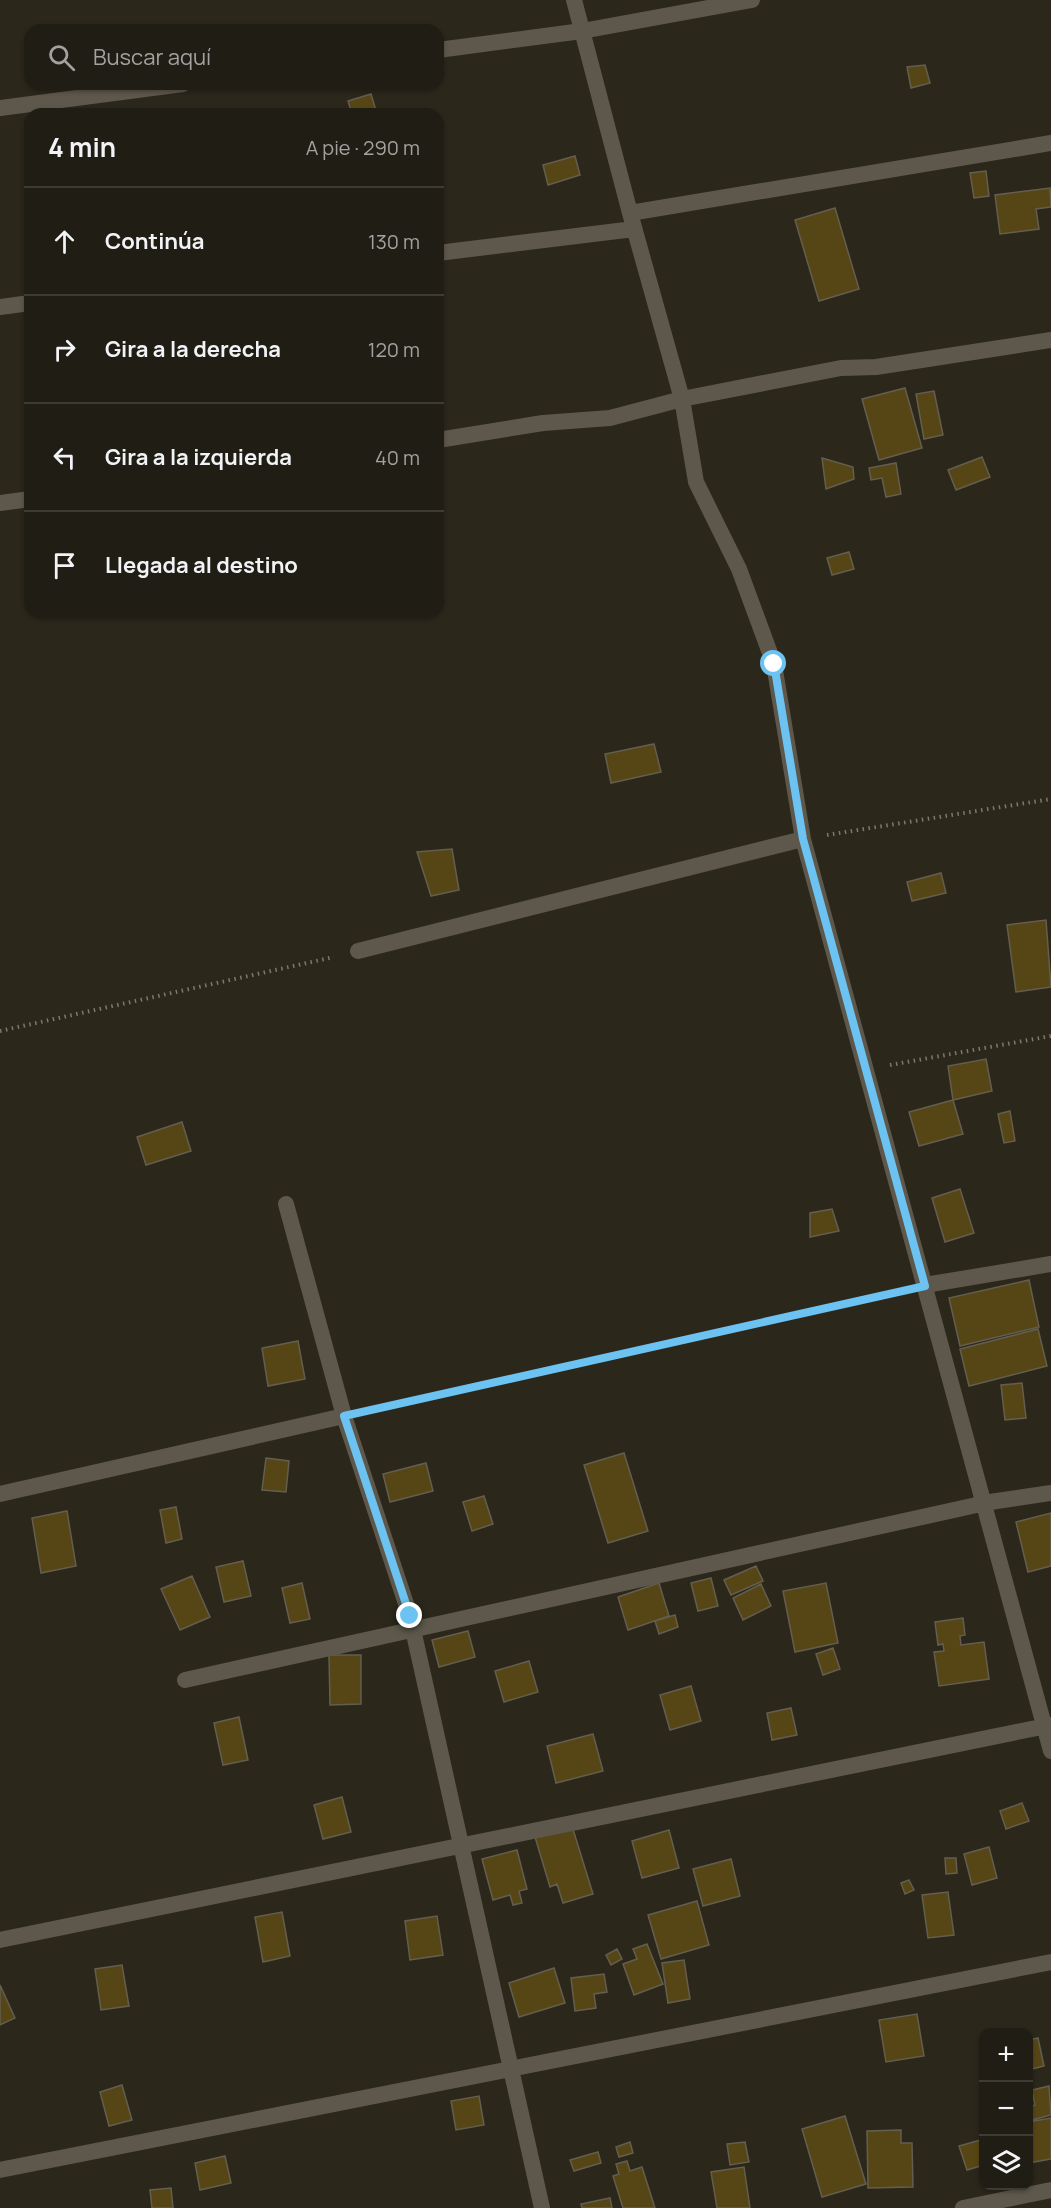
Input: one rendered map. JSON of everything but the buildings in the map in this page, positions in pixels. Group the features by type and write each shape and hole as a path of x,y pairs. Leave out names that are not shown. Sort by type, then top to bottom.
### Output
{"street":[{"path":"574,0 682,399 696,482 739,569 774,664 803,839 984,1504 1048,1725 1051,1751"},
{"path":"444,49 582,31 752,0"},
{"path":"0,108 137,90"},
{"path":"444,252 632,221 1051,143"},
{"path":"0,307 24,304"},
{"path":"444,439 543,423 610,418 682,399 842,368 876,367 1051,340"},
{"path":"0,502 24,500"},
{"path":"358,951 803,839"},
{"path":"286,1204 344,1416 412,1628 542,2208"},
{"path":"925,1286 1051,1264"},
{"path":"0,1494 344,1416"},
{"path":"185,1680 412,1628 984,1504 1051,1492"},
{"path":"0,1940 1048,1725"},
{"path":"0,2170 1051,1962"},
{"path":"963,2208 1051,2190"}],"path":[{"path":"803,839 1051,799"},
{"path":"0,1031 358,951"},
{"path":"866,1070 1051,1036"},
{"path":"344,1416 925,1286"}],"route":[{"path":"410,1616 344,1416 925,1286 803,839 784,738 774,664"}]}
